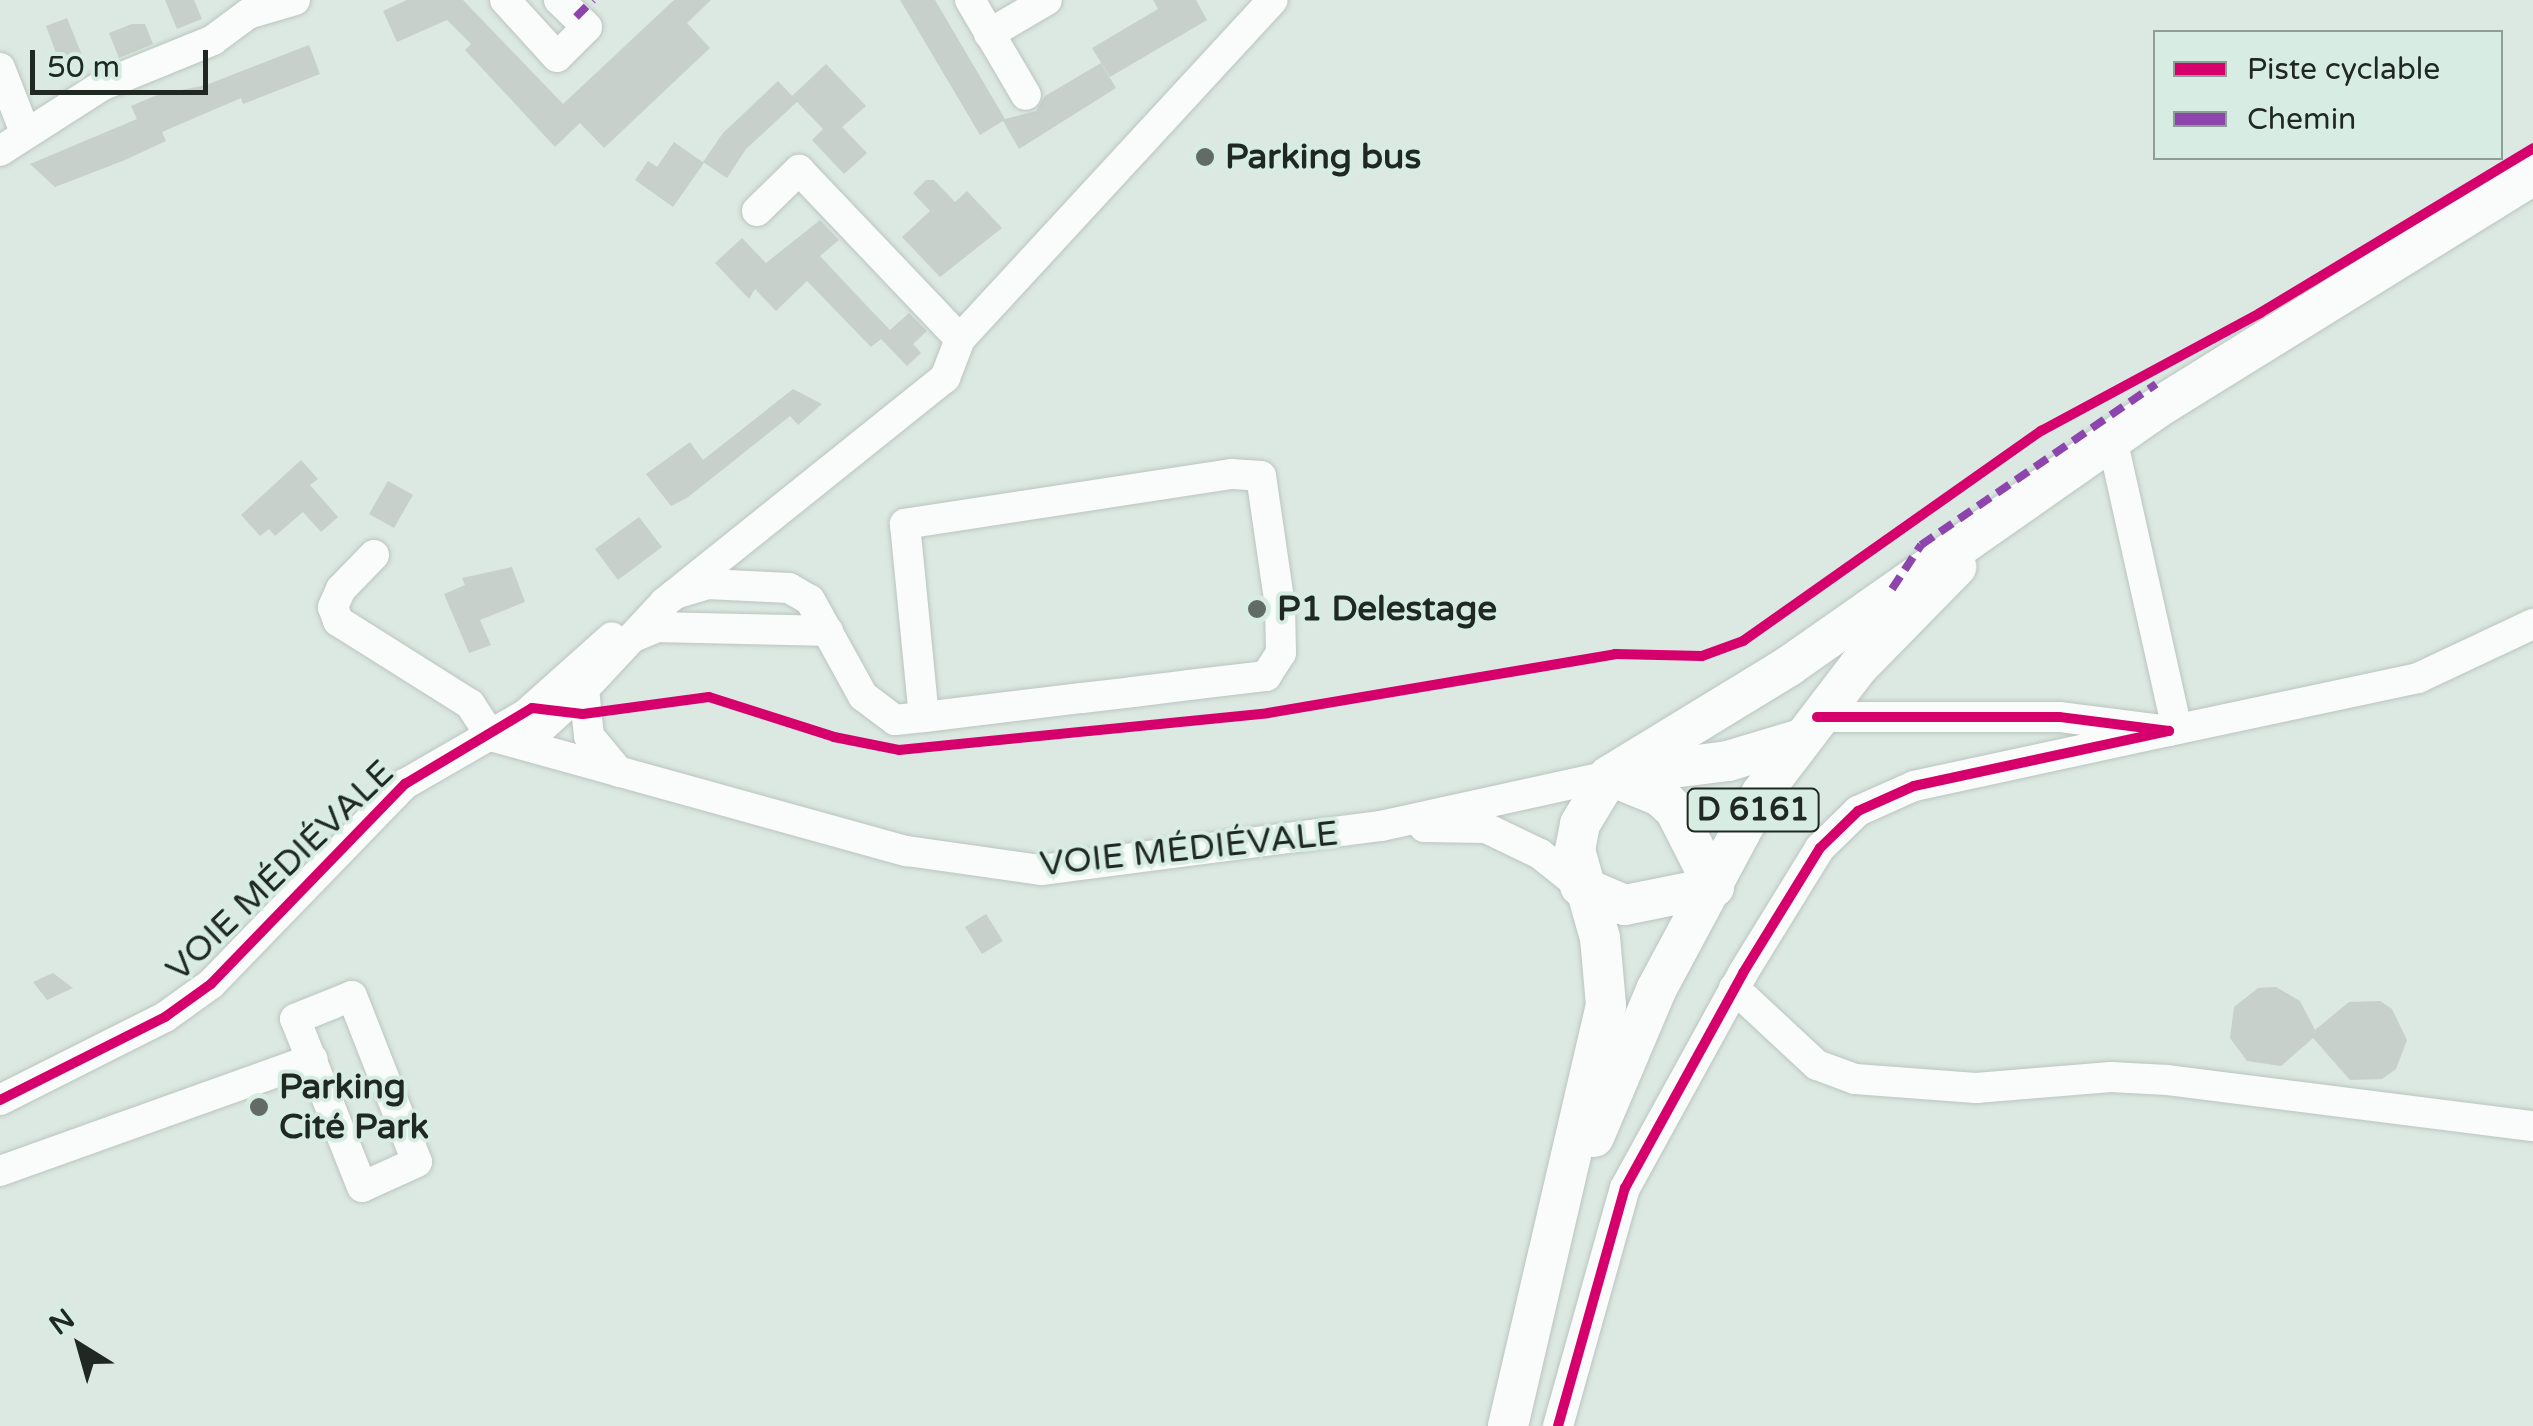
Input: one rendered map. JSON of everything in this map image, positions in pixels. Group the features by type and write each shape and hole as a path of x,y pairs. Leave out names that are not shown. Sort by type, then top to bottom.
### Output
{"main road":[{"name":"D 6161","path":"1508,1426 1543,1261 1656,990 1760,794 1809,728 1944,577 2154,410 2533,175"},
{"path":"1543,1261 1606,1005 1600,938 1580,886 1575,850 1580,824 1609,776 1789,666 2154,410"},
{"path":"1609,776 1728,761 1809,728"},
{"path":"1580,886 1626,905 1714,887 1675,810 1642,786 1609,776"}],"street":[{"path":"0,151 104,85 213,40 241,7 295,0"},
{"path":"546,0 512,9 557,58 587,27 559,0"},
{"path":"970,0 1026,95"},
{"path":"990,34 1047,0"},
{"path":"374,555 341,589 333,607 338,621 470,704 491,736 944,378 960,338 1273,0"},
{"path":"7,64 25,132"},
{"path":"758,211 799,170 960,338"},
{"path":"2114,442 2173,730"},
{"path":"524,743 584,689 670,598 707,584 789,588 810,600 862,696 895,720 924,717 1266,676 1281,653 1281,638 1262,476 1231,474 905,524 924,717"},
{"path":"1558,1426 1624,1188 1734,988 1820,848 1858,812 1914,786 2418,678 2533,624"},
{"path":"630,638 658,628 828,631"},
{"path":"584,689 590,736 619,772"},
{"path":"1809,728 2058,718 2173,730"},
{"name":"VOIE MÉDIÉVALE","path":"0,1100 165,1017 211,984 406,784 491,736 907,851 1041,870 1381,826"},
{"path":"1381,826 1609,776"},
{"path":"1381,826 1486,828 1540,854 1580,886"},
{"path":"1734,988 1817,1065 1855,1079 1976,1088 2111,1078 2166,1080 2533,1126"},
{"path":"352,996 416,1162 362,1187 313,1059 295,1019 352,996"},
{"path":"0,1171 313,1059"}],"building":[{"path":"165,0 194,0 202,19 177,29"},
{"path":"407,0 463,0 563,104 674,0 711,0 687,23 710,48 604,148 580,123 555,147 465,50 471,44 447,20 397,42 383,11"},
{"path":"900,0 935,0 1005,119 1036,111 1045,96 1101,63 1116,88 1019,149 1003,121 980,135"},
{"path":"1153,0 1196,0 1207,20 1110,77 1092,48 1158,9"},
{"path":"67,18 82,55 60,64 46,26"},
{"path":"132,24 145,24 153,44 119,58 109,33"},
{"path":"309,45 320,74 243,104 241,98 162,132 166,141 125,160 55,187 30,164 137,119 131,106 157,95 206,85"},
{"path":"826,64 866,106 842,127 867,153 844,174 812,140 823,129 797,102 746,149 727,178 703,162 723,133 778,81 792,96"},
{"path":"674,142 704,163 673,207 635,180 648,161 657,167"},
{"path":"926,180 934,180 955,202 967,191 1002,228 940,277 902,237 930,211 913,193"},
{"path":"820,220 839,240 820,256 890,330 909,313 927,331 913,344 921,353 907,366 881,339 871,347 807,281 776,311 755,289 749,299 715,263 742,238 766,263"},
{"path":"793,389 822,404 798,425 790,416 687,498 671,506 646,474 690,442 703,460"},
{"path":"301,460 318,479 310,485 338,517 321,532 303,512 275,536 269,529 260,536 241,515"},
{"path":"388,481 413,495 394,528 369,514"},
{"path":"639,517 662,547 618,580 595,549"},
{"path":"512,567 525,602 480,620 491,645 469,653 444,594 465,585 462,578"},
{"path":"986,914 1003,941 982,954 965,927"},
{"path":"53,973 73,988 47,1000 33,982"},
{"path":"2276,987 2300,1001 2315,1030 2349,1002 2380,1001 2392,1009 2407,1040 2396,1069 2382,1079 2350,1080 2313,1038 2281,1066 2247,1061 2230,1038 2234,1007 2258,988"}],"marked path":[{"path":"576,17 593,0"},
{"path":"1892,589 1921,545 2156,384"}],"cycle path":[{"path":"0,1100 165,1017 211,984 405,784 532,708 583,714 709,697 834,737 899,750 1268,713 1615,654 1702,656 1743,641 2041,431 2260,313 2533,148"},
{"path":"1558,1426 1625,1188 1743,973 1820,848 1858,811 1914,786 2169,731 2059,717 1817,717"}],"place":[{"name":"Parking bus","path":"1205,157"},
{"name":"P1 Delestage","path":"1257,609"},
{"name":"Parking Cité Park","path":"259,1107"}]}
